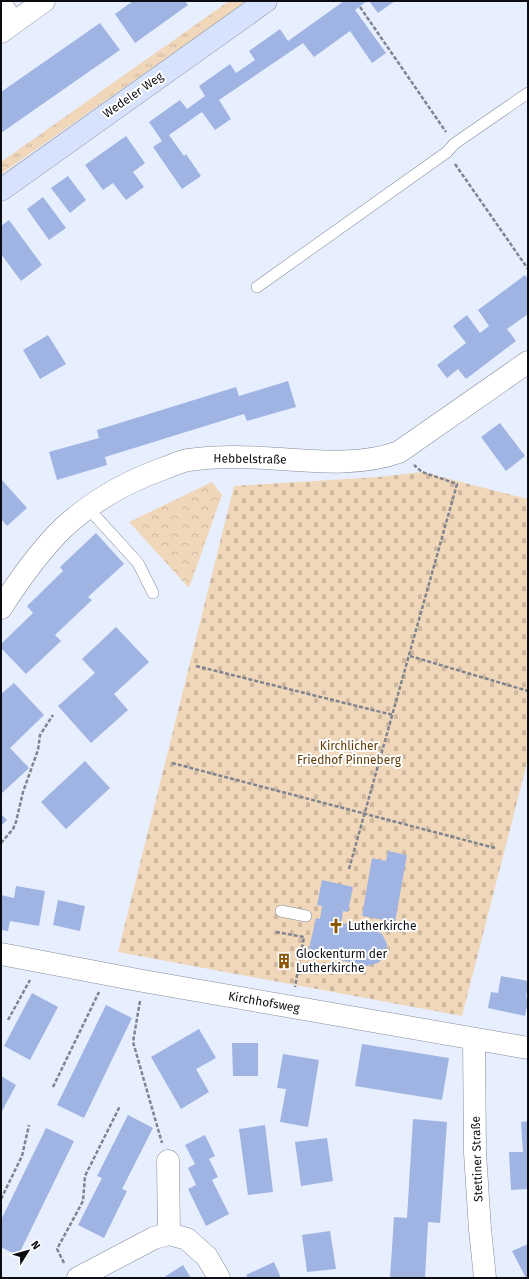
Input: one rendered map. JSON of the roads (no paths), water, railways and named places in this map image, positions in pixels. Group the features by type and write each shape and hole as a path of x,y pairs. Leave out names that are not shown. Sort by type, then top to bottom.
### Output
{"main road":[{"name":"Wedeler Weg","path":"1,190 266,1"}],"street":[{"path":"1,4 7,27 44,1"},
{"name":"Hebbelstraße","path":"1,608 22,576 62,529 88,508 123,486 187,460 231,457 342,461 385,458 399,452 528,362"},
{"name":"Kirchhofsweg","path":"1,954 143,981 528,1048"},
{"name":"Stettiner Straße","path":"474,1039 475,1153 485,1278"},
{"path":"168,1161 169,1234"},
{"path":"72,1272 154,1238 169,1234 187,1239 207,1257 219,1278"}],"lane":[{"path":"257,287 528,93"},
{"path":"88,508 138,563 153,593"},
{"path":"282,911 306,916"}],"place":[{"name":"Lutherkirche","path":"336,926"},
{"name":"Glockenturm der Lutherkirche","path":"284,961"}],"park label":[{"name":"Kirchlicher Friedhof Pinneberg","path":"349,753"}]}
